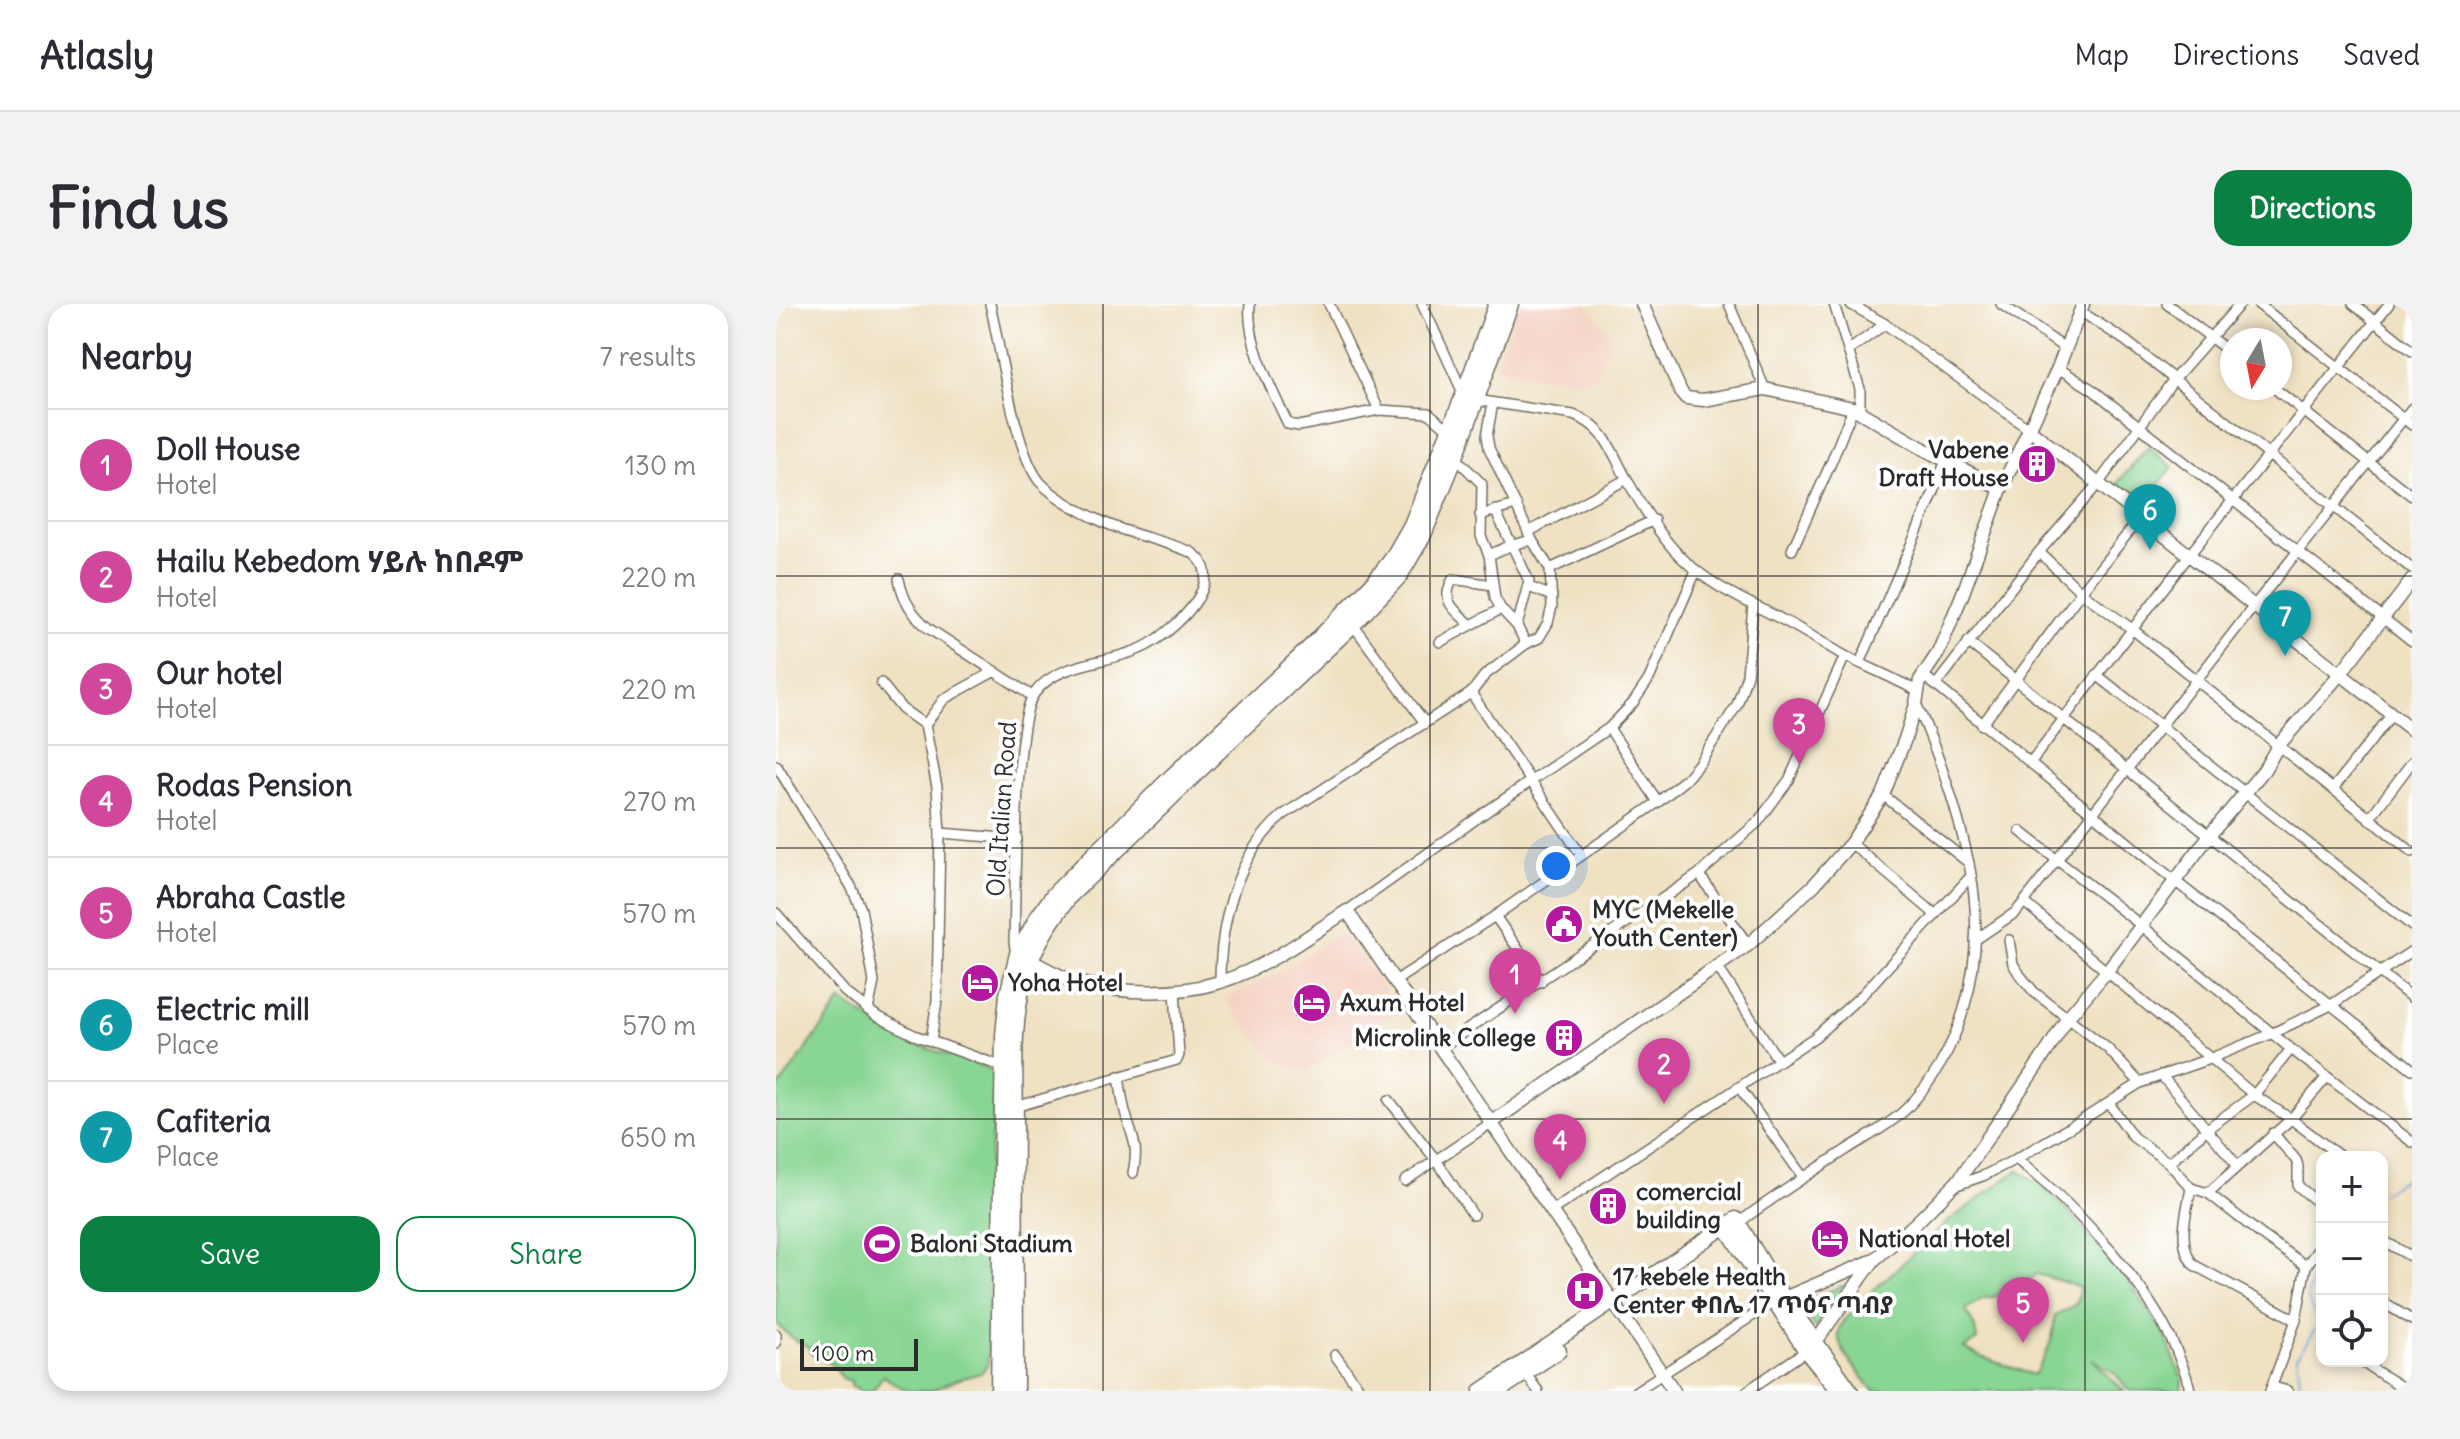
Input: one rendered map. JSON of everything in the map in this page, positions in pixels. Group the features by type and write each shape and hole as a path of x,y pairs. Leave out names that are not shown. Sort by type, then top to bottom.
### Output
{"main road":[{"path":"1348,619 1398,551 1412,525 1449,430 1478,399 1497,304"},
{"path":"999,1391 1005,1020 1024,957 1070,895 1229,741 1348,619 1390,586 1407,564 1422,537 1478,399 1510,304"},
{"path":"1015,1391 1015,1107 1017,1016 1024,957"},
{"path":"1499,1391 1523,1370 1735,1224 1779,1300 1838,1391"},
{"path":"1811,1348 1851,1391"},
{"path":"1481,1391 1523,1370"}],"street":[{"name":"Old Italian Road","path":"990,304 1017,426 1030,467 1041,483 1068,503 1106,523 1191,552 1201,560 1206,571 1205,586 1199,597 1157,640 1134,651 1059,674 1032,696 1021,749 1017,839 1014,941 1015,949 1024,957"},
{"path":"1250,304 1250,326 1265,376 1288,424 1299,426 1379,410 1429,413 1449,430"},
{"path":"1329,304 1379,410"},
{"path":"1220,982 1221,941 1241,873 1252,851 1272,825 1471,693 1485,675 1545,631 1552,606 1550,569 1530,536 1489,448 1478,399 1422,304"},
{"path":"1642,304 1686,398 1703,400 1765,389 1856,410 2001,489"},
{"path":"1729,304 1765,389"},
{"path":"1792,550 1856,410 1860,389 1834,304"},
{"path":"1850,304 1885,324 2030,430 2412,730"},
{"path":"2001,304 2066,349"},
{"path":"2167,304 2220,345"},
{"path":"1936,685 2039,552 2098,484 2174,379 2240,304"},
{"path":"2258,304 2408,422"},
{"path":"2353,304 2412,351"},
{"path":"2030,763 2190,554 2389,304"},
{"path":"1405,1181 1748,945 1813,886 1851,843 1883,795 1923,675 1938,653 2001,489 2058,368 2081,308 2412,569"},
{"path":"1848,351 1885,324"},
{"path":"2058,368 2141,427 2412,641"},
{"path":"1478,399 1587,420 1600,430 1627,479 1677,553 1696,571 1716,587 1860,663 1916,698 1956,813 1974,896 1975,940 1970,988 1960,1022 1940,1067 1906,1110 1735,1224"},
{"path":"2289,400 2412,496"},
{"path":"1975,940 2016,912 2297,552 2369,463 2408,422 2412,408"},
{"path":"1455,457 1482,484 1481,536 1489,555 1495,598 1517,626 1526,644"},
{"path":"1860,663 1946,460"},
{"path":"1482,484 1503,477"},
{"path":"1489,555 1530,536 1627,479"},
{"path":"1480,515 1516,505"},
{"path":"1495,510 1527,575 1529,587 1517,626"},
{"path":"1982,725 2141,517"},
{"path":"1550,569 1654,520"},
{"path":"2039,552 2081,592 2132,629 2408,849 2412,835"},
{"path":"1024,957 1080,983 1139,990 1175,990 1220,982 1270,960 1347,911 1609,728 1633,703 1649,679 1696,571"},
{"path":"899,579 906,603 917,619 1032,696"},
{"path":"1470,624 1450,608 1447,596 1450,584 1453,579 1493,585"},
{"path":"1747,1391 1811,1348 1874,1260 1954,1186 1970,1167 2068,1017 2264,770 2278,746 2340,674 2412,580"},
{"path":"1529,587 1552,596"},
{"path":"1395,981 1495,916 1686,779 1737,705 1747,675 1753,605"},
{"path":"1440,642 1501,609"},
{"path":"1348,619 1425,723"},
{"path":"1968,642 2412,998"},
{"path":"1440,1048 1699,874 1758,822 1789,780 1845,656"},
{"path":"925,725 944,699 995,671"},
{"path":"1923,675 2412,1069"},
{"path":"2097,675 2412,926"},
{"path":"881,683 902,709 925,725 937,787 940,833 937,1000 931,1041"},
{"path":"1471,693 1581,855"},
{"path":"2333,789 2392,714"},
{"path":"1609,728 1658,802"},
{"path":"2369,819 2412,762"},
{"path":"776,765 851,886 861,909 874,982 868,1010"},
{"path":"1883,795 1969,863"},
{"path":"2020,831 2412,1142"},
{"path":"940,833 1017,839"},
{"path":"1851,843 1936,915"},
{"path":"1699,874 1748,945"},
{"path":"1551,1211 1815,1037 1863,994 1971,876"},
{"path":"2024,902 2209,1059 2333,1151"},
{"path":"1347,911 1674,1391"},
{"path":"776,913 845,992 868,1010 901,1029 1003,1067"},
{"path":"1495,916 1541,982"},
{"path":"2009,940 2013,964 2034,992 2107,1048 2140,1083"},
{"path":"1954,1186 2016,1159 2140,1083 2273,1033 2331,1005 2412,951"},
{"path":"1717,966 1778,1060"},
{"path":"1015,1107 1178,1058 1175,990"},
{"path":"2169,1163 2207,1129 2254,1095 2291,1049"},
{"path":"2161,1075 2237,1165"},
{"path":"1119,1076 1126,1115 1136,1141 1133,1173"},
{"path":"2208,1193 2291,1119 2327,1077"},
{"path":"1739,1087 1803,1177"},
{"path":"1389,1100 1436,1160 1473,1215"},
{"path":"2109,1103 2133,1137 2169,1163 2191,1188 2208,1193 2263,1236 2316,1264"},
{"path":"2273,1133 2296,1160 2298,1186 2316,1201"},
{"path":"2016,1159 2058,1194 2125,1268 2164,1323 2190,1391"},
{"path":"2191,1188 2185,1223 2189,1260 2296,1320"},
{"path":"2388,1243 2412,1257"},
{"path":"2288,1391 2272,1389 2296,1320 2309,1262 2316,1252"},
{"path":"1636,1391 1779,1300 1874,1260"},
{"path":"2388,1306 2412,1320"},
{"path":"776,1334 776,1343"},
{"path":"1335,1355 1361,1391"},
{"path":"2370,1367 2408,1391"},
{"path":"1523,1370 1538,1391"}],"shaded area":[{"path":"1519,304 1587,304 1611,336 1598,374 1589,382 1536,376 1495,367"},
{"name":"Axum Hotel","path":"1343,931 1398,1008 1307,1072 1275,1061 1225,997 1278,973"}],"green space":[{"path":"2148,447 2173,467 2140,507 2115,486"},
{"name":"Baloni Stadium","path":"841,1001 905,1041 989,1068 994,1074 989,1164 988,1364 981,1373 930,1391 907,1391 883,1376 872,1391 862,1391 776,1324 776,1091"},
{"path":"2018,1170 2044,1187 2126,1277 2165,1335 2183,1381 2182,1391 2129,1391 2115,1373 2092,1359 2124,1391 1874,1391 1840,1344 1842,1322 1853,1312 1871,1304 1867,1296 1950,1220","holes":["2037,1274 2080,1287 2076,1304 2054,1317 2051,1340 2034,1375 1964,1348 1977,1340 1966,1309 1982,1299 2011,1293"]},
{"path":"1844,1287 1816,1328 1798,1304"}],"waterway":[{"path":"2388,1189 2412,1174"},
{"path":"2301,1391 2297,1357 2318,1325 2307,1296 2314,1274"}],"place":[{"name":"Vabene Draft House","path":"2037,464"},
{"name":"Electric mill","path":"2150,550"},
{"name":"Cafiteria","path":"2285,656"},
{"name":"Our hotel","path":"1799,764"},
{"name":"MYC (Mekelle Youth Center)","path":"1564,924"},
{"name":"Yoha Hotel","path":"980,983"},
{"name":"Axum Hotel","path":"1312,1003"},
{"name":"Doll House","path":"1515,1014"},
{"name":"Microlink College","path":"1564,1038"},
{"name":"Hailu Kebedom ሃይሉ ከበዶም","path":"1664,1104"},
{"name":"Rodas Pension","path":"1560,1180"},
{"name":"comercial building","path":"1608,1206"},
{"name":"National Hotel","path":"1830,1239"},
{"name":"Baloni Stadium","path":"882,1244"},
{"name":"17 kebele Health Center ቀበሌ 17 ጥዕና ጣብያ","path":"1585,1291"},
{"name":"Abraha Castle","path":"2023,1343"}]}
